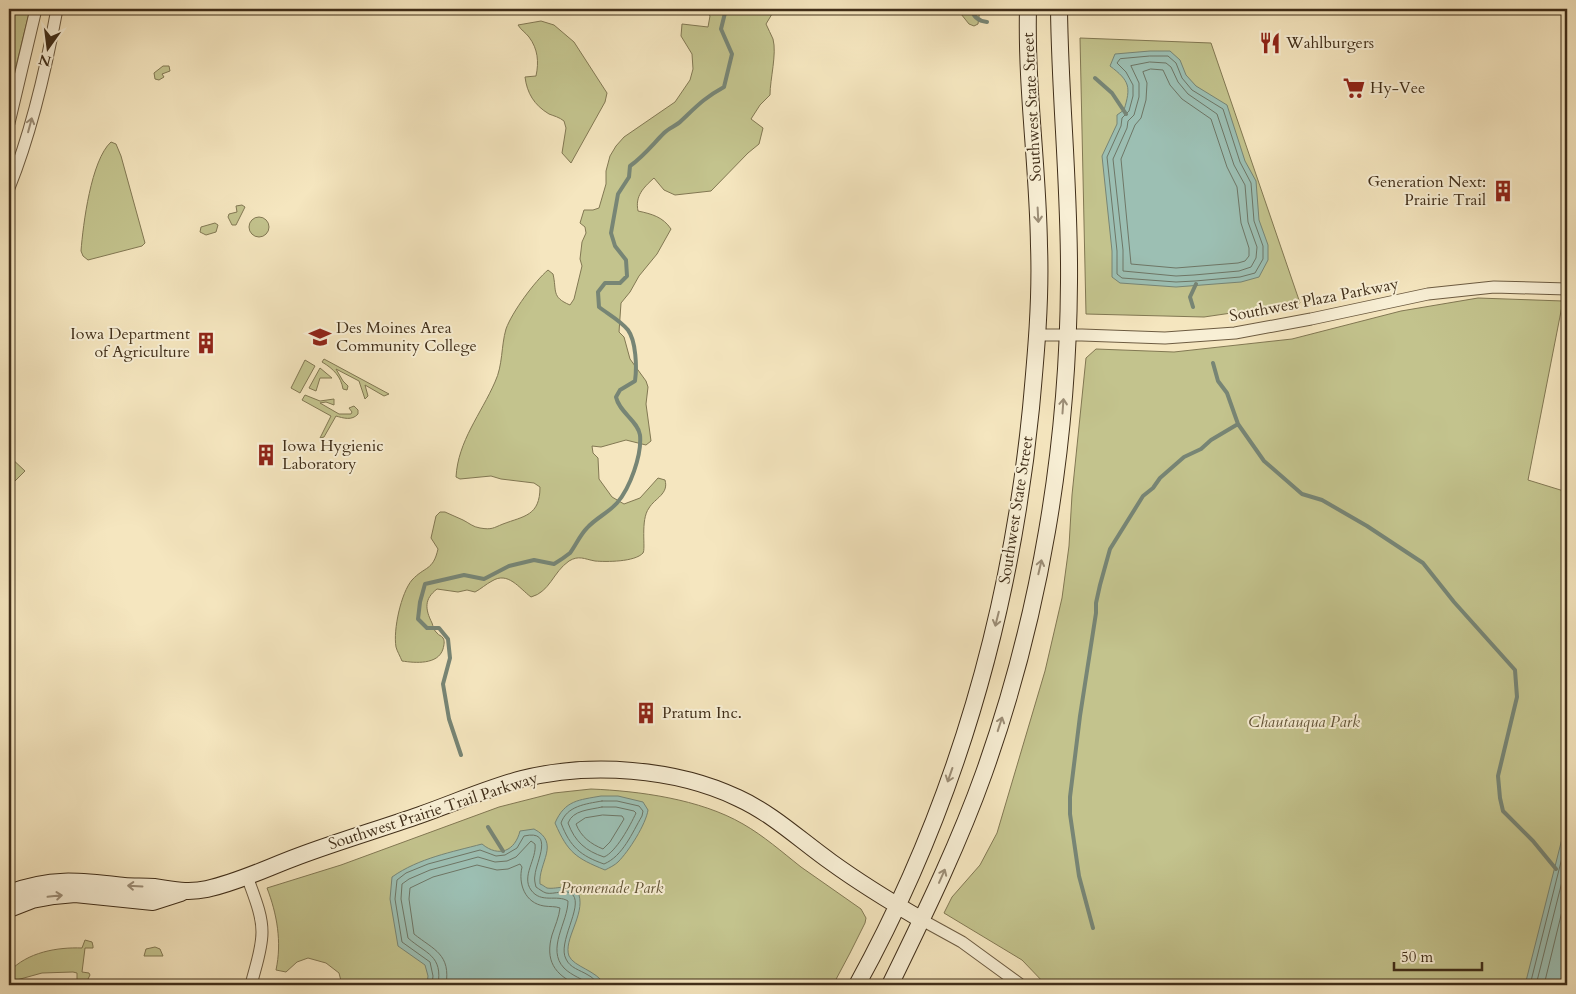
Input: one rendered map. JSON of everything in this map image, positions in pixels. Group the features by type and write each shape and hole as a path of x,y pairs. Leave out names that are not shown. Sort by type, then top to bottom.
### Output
{"main road":[{"name":"Southwest State Street","path":"857,985 898,906 930,832 976,697 1003,594 1026,457 1037,336 1039,247 1028,9"},
{"name":"Southwest State Street","path":"890,985 959,838 984,772 1007,702 1042,558 1062,421 1069,283 1069,210 1059,9"},
{"name":"Southwest Prairie Trail Parkway","path":"9,909 32,900 74,894 153,902 183,892 205,890 247,876 328,845 518,780 568,772 622,771 666,776 735,796 770,816 831,862 922,920"},
{"name":"Southwest Prairie Trail Parkway","path":"9,893 39,884 66,881 151,887 183,892"}],"street":[{"path":"9,123 36,9"},
{"path":"9,188 22,154 32,118 57,9"},
{"name":"Southwest Plaza Parkway","path":"1037,336 1165,338 1235,333 1434,293 1494,287 1567,289"},
{"path":"247,876 261,919 262,932 261,945 251,985"},
{"name":"Southwest Prairie Trail Parkway","path":"922,920 962,942 1021,985"}],"green space":[{"path":"9,9 30,9 9,95"},
{"path":"706,9 775,9 766,24 774,45 770,95 760,105 751,119 763,128 759,144 711,191 675,195 664,190 654,178 643,189 639,197 638,211 657,217 671,229 657,254 621,303 619,332 624,337 630,359 646,381 648,387 646,404 651,441 646,445 626,440 601,447 592,446 593,453 598,458 599,479 612,497 624,504 640,498 658,478 665,480 665,489 646,513 643,553 634,558 620,561 573,559 559,571 543,591 531,597 513,582 503,578 492,581 475,592 437,589 428,600 427,609 434,630 444,639 443,649 436,658 426,662 402,661 396,649 395,640 399,612 408,586 412,580 431,565 436,556 438,549 431,538 436,516 440,512 445,512 475,527 490,529 524,516 534,509 537,504 540,487 534,483 491,476 460,479 456,477 461,451 495,382 506,329 524,297 548,270 553,274 557,296 570,305 574,299 582,266 580,259 582,242 586,233 585,227 580,223 584,210 599,208 606,184 606,171 610,156 616,146 624,137 675,102 690,80 693,69 692,54 681,36 682,24 708,27 710,16"},
{"path":"957,9 980,9 978,24 974,26 969,24"},
{"path":"541,21 554,25 574,42 607,93 605,102 571,163 562,153 566,128 564,121 539,107 532,98 526,83 525,77 536,76 537,56 529,37 518,25"},
{"path":"1080,38 1211,43 1300,303 1204,317 1086,314"},
{"path":"163,66 169,66 170,71 162,74 164,77 159,80 155,79 154,73"},
{"path":"111,142 116,144 121,156 145,243 142,246 88,260 81,251 89,193 98,163"},
{"path":"242,205 245,207 236,225 232,225 228,217 229,214 237,212 236,206"},
{"path":"259,217 266,220 269,227 266,234 259,237 252,234 249,227 252,220"},
{"path":"215,223 218,225 216,232 206,235 200,232 201,227"},
{"name":"Chautauqua Park","path":"1478,298 1563,301 1528,480 1567,492 1567,985 1046,985 1022,960 944,913 952,897 980,865 997,833 1045,671 1062,598 1069,546 1072,495 1086,358 1096,349 1174,352 1292,339 1401,311"},
{"path":"324,359 389,394 384,396 365,385 368,396 365,399 359,381 336,369 348,386 347,390 343,389 341,381 336,374 322,362"},
{"path":"305,360 315,366 300,393 291,388"},
{"path":"320,368 332,378 320,378 316,391 309,388"},
{"path":"305,395 320,401 334,399 334,405 326,402 320,403 339,414 351,414 352,412 349,408 354,406 358,410 358,414 350,418 336,416 324,437 320,438 331,416 302,400"},
{"path":"9,456 25,471 9,487"},
{"name":"Promenade Park","path":"591,789 649,794 689,802 726,815 773,844 801,867 861,909 866,918 865,923 833,985 342,985 339,973 326,963 308,958 297,962 286,972 276,970 279,949 277,928 267,888 341,865 499,807 554,793"},
{"path":"85,940 92,942 93,946 93,948 85,948 82,972 89,973 87,981 77,981 77,973 73,972 42,973 13,981 9,977 9,972 16,965 34,955 53,950 82,948"},
{"path":"155,947 160,949 163,956 144,956 146,949"}],"water":[{"path":"1170,51 1180,60 1186,75 1196,86 1227,105 1245,161 1256,181 1259,220 1268,245 1268,260 1259,277 1241,282 1176,287 1120,283 1112,277 1112,251 1102,156 1117,124 1117,115 1124,110 1128,90 1122,76 1110,66 1115,54"},
{"path":"601,796 618,796 643,802 648,810 641,830 627,851 617,863 605,870 587,862 574,853 564,841 555,823 568,805 579,800"},
{"path":"1567,819 1567,982 1565,985 1525,985"},
{"path":"534,829 542,835 547,847 540,884 547,888 573,888 579,895 579,911 569,943 569,956 575,963 596,976 605,985 427,985 428,976 425,965 398,946 390,899 392,877 424,860 482,844 494,851 506,850 518,838 520,831"}],"waterway":[{"path":"461,755 449,719 443,684 450,658 448,639 439,628 427,628 418,619 425,584 464,575 484,579 509,566 534,560 554,564 570,553 594,521 613,507 622,497 637,461 640,435 636,425 621,407 616,397 620,390 635,381 636,362 631,335 625,327 599,307 598,292 605,283 620,283 627,276 626,260 615,246 611,233 618,194 629,177 630,166 666,131 724,87 732,54 721,29 726,9"},
{"path":"972,9 977,18 987,22"},
{"path":"1095,78 1112,93 1126,114"},
{"path":"1193,307 1190,297 1196,284"},
{"path":"1213,363 1218,381 1227,393 1238,424 1264,461 1302,494 1322,500 1367,526 1423,563 1454,602 1515,670 1517,697 1498,776 1500,798 1503,811 1533,841 1556,869"},
{"path":"1093,928 1079,876 1070,814 1070,797 1096,603 1110,549 1143,496 1153,488 1160,478 1184,457 1201,449 1211,440 1238,424"},
{"path":"488,827 503,851"}],"place":[{"name":"Wahlburgers","path":"1270,43"},
{"name":"Hy-Vee","path":"1354,88"},
{"name":"Generation Next: Prairie Trail","path":"1503,191"},
{"name":"Des Moines Area Community College","path":"320,337"},
{"name":"Iowa Department of Agriculture","path":"206,343"},
{"name":"Iowa Hygienic Laboratory","path":"266,455"},
{"name":"Pratum Inc.","path":"646,713"}]}
